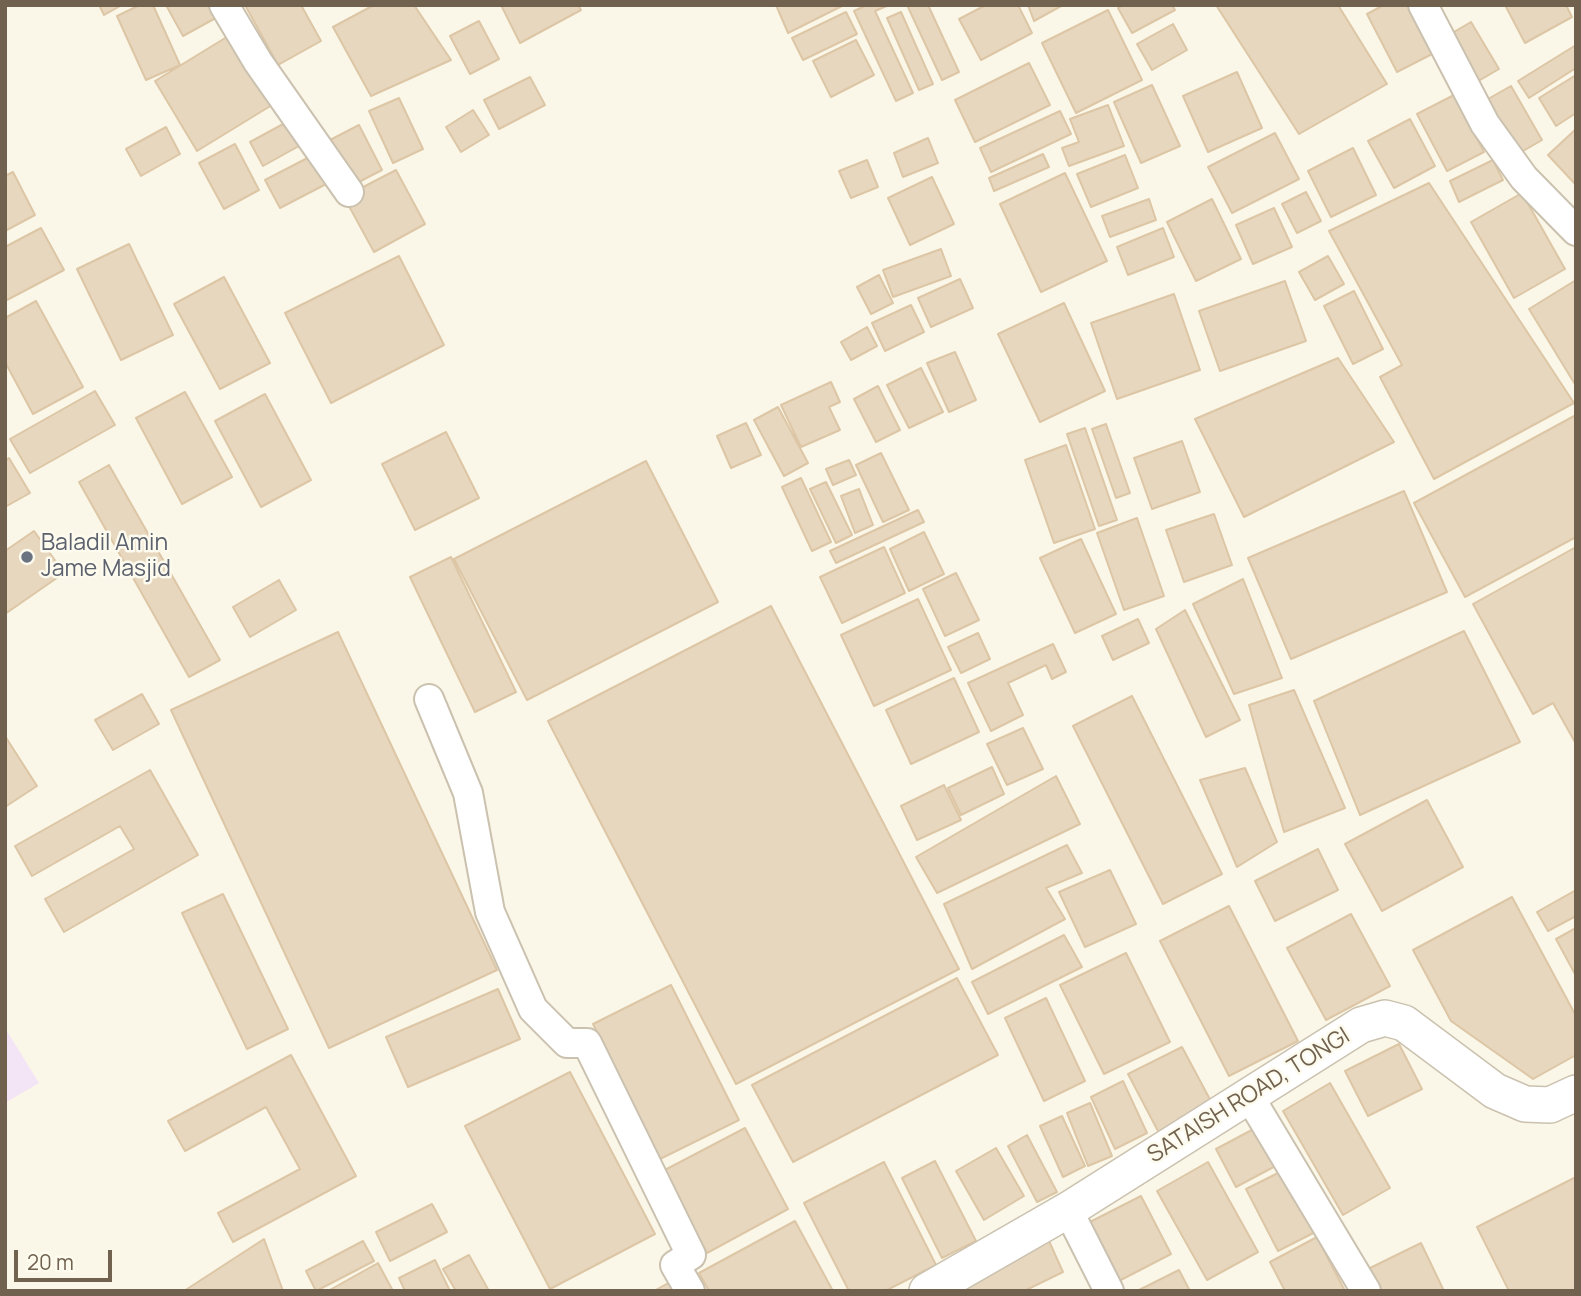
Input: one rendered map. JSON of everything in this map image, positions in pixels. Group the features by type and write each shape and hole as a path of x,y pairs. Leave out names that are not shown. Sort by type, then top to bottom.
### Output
{"street":[{"path":"224,5 258,62 348,192"},
{"path":"1423,5 1485,124 1524,178 1576,231"},
{"path":"429,699 468,793 490,912 511,960 533,1009 567,1043 587,1043 691,1255 675,1265 690,1291"},
{"name":"SATAISH ROAD, TONGI","path":"927,1291 1068,1210 1361,1025 1385,1018 1404,1023 1495,1091 1525,1104 1550,1105 1576,1093"},
{"path":"1249,1096 1366,1291"},
{"path":"1068,1210 1109,1291"}],"shaded area":[{"path":"5,1028 39,1083 5,1103"}],"building":[{"path":"99,5 122,5 104,15"},
{"path":"140,5 153,5 180,65 146,80 117,16"},
{"path":"166,5 218,5 223,14 183,36"},
{"path":"245,5 301,5 321,41 278,65"},
{"path":"374,5 414,5 451,60 371,96 333,27"},
{"path":"501,5 578,5 581,10 520,43"},
{"path":"776,5 842,5 842,6 788,33"},
{"path":"867,5 889,5 875,11 913,93 896,101 854,11"},
{"path":"907,5 928,5 959,72 942,80"},
{"path":"986,5 1018,5 1032,33 981,60 959,19"},
{"path":"1028,5 1063,5 1034,21"},
{"path":"1123,5 1172,5 1175,10 1132,33 1118,8"},
{"path":"1216,5 1338,5 1387,84 1299,134"},
{"path":"1384,5 1410,5 1434,53 1397,72 1367,14"},
{"path":"1505,5 1566,5 1572,17 1525,43"},
{"path":"1108,10 1142,80 1076,113 1042,43"},
{"path":"846,12 857,34 803,60 792,38"},
{"path":"901,12 933,84 919,90 887,18"},
{"path":"479,21 499,59 470,74 450,36"},
{"path":"1471,22 1499,69 1475,83 1447,36"},
{"path":"1173,24 1187,50 1152,70 1137,44"},
{"path":"230,35 272,105 197,151 155,81"},
{"path":"856,40 874,75 831,97 813,61"},
{"path":"1576,45 1576,68 1529,98 1518,81"},
{"path":"1029,63 1050,105 975,142 955,100"},
{"path":"1237,72 1262,128 1208,152 1183,96"},
{"path":"1576,75 1576,113 1556,126 1539,98"},
{"path":"530,77 545,105 499,129 484,100"},
{"path":"1152,85 1180,146 1141,163 1114,102"},
{"path":"1511,86 1542,140 1518,154 1488,99"},
{"path":"1454,95 1484,152 1447,171 1417,114"},
{"path":"399,98 423,149 393,163 369,111"},
{"path":"1108,105 1124,146 1069,166 1062,148 1079,142 1070,119"},
{"path":"473,110 489,135 461,152 446,127"},
{"path":"1060,111 1071,134 991,172 980,148"},
{"path":"1410,119 1435,166 1394,188 1368,141"},
{"path":"285,123 299,146 263,166 250,142"},
{"path":"359,125 382,170 353,185 330,140"},
{"path":"166,127 180,154 141,176 126,149"},
{"path":"1576,129 1576,185 1548,155"},
{"path":"1275,133 1299,179 1232,213 1208,167"},
{"path":"928,138 938,163 903,177 894,153"},
{"path":"235,144 259,190 224,209 199,163"},
{"path":"1353,148 1376,195 1331,217 1308,171"},
{"path":"317,153 332,181 280,208 265,180"},
{"path":"1043,154 1049,167 994,191 989,178"},
{"path":"1125,155 1138,188 1091,207 1077,174"},
{"path":"867,160 878,187 851,198 839,171"},
{"path":"1493,160 1503,180 1459,202 1450,181"},
{"path":"396,170 425,224 374,252 344,197"},
{"path":"13,172 35,215 5,231 5,176"},
{"path":"1065,173 1107,261 1041,292 1000,204"},
{"path":"932,177 954,224 910,245 888,198"},
{"path":"1429,183 1574,403 1434,479 1380,377 1402,365 1329,231"},
{"path":"1306,192 1321,221 1297,233 1282,204"},
{"path":"1522,193 1565,269 1514,298 1471,222"},
{"path":"1149,199 1156,220 1110,237 1102,216"},
{"path":"1212,199 1241,259 1196,281 1167,222"},
{"path":"1274,208 1292,247 1253,264 1236,225"},
{"path":"41,228 64,270 5,301 5,247"},
{"path":"1163,228 1174,257 1128,275 1117,247"},
{"path":"129,244 173,335 121,360 77,269"},
{"path":"941,249 951,276 893,297 883,270"},
{"path":"399,256 444,345 331,403 285,313"},
{"path":"1328,256 1344,284 1315,300 1299,272"},
{"path":"879,275 893,303 871,314 857,287"},
{"path":"224,277 270,363 220,389 174,304"},
{"path":"960,279 973,308 931,327 918,298"},
{"path":"1576,280 1576,386 1529,309"},
{"path":"1285,281 1306,341 1220,371 1199,311"},
{"path":"1354,291 1383,349 1353,364 1324,306"},
{"path":"1174,294 1200,370 1117,399 1091,323"},
{"path":"36,301 83,387 33,414 5,362 5,318"},
{"path":"1064,303 1105,391 1040,422 998,334"},
{"path":"911,305 924,332 885,351 872,323"},
{"path":"867,327 877,346 851,360 841,342"},
{"path":"955,352 976,400 949,412 927,363"},
{"path":"1338,358 1394,442 1244,517 1195,419"},
{"path":"921,368 943,412 909,428 887,385"},
{"path":"831,382 840,402 829,407 840,430 801,447 781,405"},
{"path":"878,386 900,430 876,442 854,399"},
{"path":"95,391 115,425 30,473 10,439"},
{"path":"185,392 232,477 182,504 136,418"},
{"path":"265,394 311,480 261,507 215,421"},
{"path":"778,407 808,463 784,476 754,420"},
{"path":"1576,415 1576,537 1465,597 1414,503"},
{"path":"746,423 761,455 731,468 717,436"},
{"path":"1106,424 1130,493 1116,498 1092,429"},
{"path":"1085,428 1117,520 1099,526 1067,434"},
{"path":"446,432 479,498 415,530 382,464"},
{"path":"1182,441 1200,492 1152,509 1134,458"},
{"path":"1066,445 1095,529 1054,543 1025,460"},
{"path":"881,453 909,510 883,522 856,465"},
{"path":"9,458 30,493 5,507 5,461"},
{"path":"849,460 856,475 833,485 826,469"},
{"path":"646,461 718,602 527,700 454,559"},
{"path":"109,465 220,660 189,677 79,482"},
{"path":"801,478 831,542 812,551 782,487"},
{"path":"826,482 852,535 836,543 810,489"},
{"path":"859,489 873,525 855,533 841,496"},
{"path":"1404,491 1447,592 1291,659 1248,558"},
{"path":"918,510 924,522 836,563 830,551"},
{"path":"1214,514 1232,565 1184,582 1166,530"},
{"path":"1137,518 1164,596 1124,610 1097,533"},
{"path":"34,531 64,573 5,614 5,551"},
{"path":"924,532 944,574 909,591 890,549"},
{"path":"1081,539 1116,614 1075,633 1040,558"},
{"path":"884,547 905,593 842,623 820,577"},
{"path":"1576,547 1576,744 1553,703 1533,714 1473,604"},
{"path":"451,557 516,692 475,712 410,577"},
{"path":"956,573 979,620 945,636 923,589"},
{"path":"1243,579 1282,678 1234,694 1193,604"},
{"path":"279,580 296,610 250,637 233,607"},
{"path":"918,599 951,670 874,706 841,635"},
{"path":"771,606 959,969 736,1084 548,721"},
{"path":"1185,610 1240,720 1206,737 1156,629"},
{"path":"1138,619 1149,643 1113,660 1102,636"},
{"path":"1464,631 1520,742 1360,815 1314,701"},
{"path":"338,632 497,970 329,1048 171,710"},
{"path":"978,633 990,659 961,673 948,647"},
{"path":"1053,644 1066,672 1052,679 1046,665 1008,683 1023,715 991,731 968,683"},
{"path":"954,678 979,732 911,764 886,710"},
{"path":"1294,690 1345,808 1284,832 1249,705"},
{"path":"142,694 159,724 113,750 95,720"},
{"path":"1132,696 1222,874 1163,904 1073,726"},
{"path":"1023,728 1043,769 1007,785 987,744"},
{"path":"5,736 37,786 5,807"},
{"path":"992,767 1004,794 961,815 948,788"},
{"path":"1245,768 1277,842 1237,867 1200,780"},
{"path":"150,770 198,855 64,932 45,899 134,849 120,826 32,876 15,846"},
{"path":"1056,776 1080,824 937,893 916,857"},
{"path":"944,785 961,820 917,840 901,806"},
{"path":"1427,800 1463,867 1382,911 1345,844"},
{"path":"1067,845 1082,873 1046,888 1065,919 972,969 944,904"},
{"path":"1318,849 1338,890 1275,921 1255,881"},
{"path":"1110,870 1136,924 1085,947 1059,892"},
{"path":"1576,890 1576,916 1548,931 1537,912"},
{"path":"223,894 288,1029 247,1049 182,913"},
{"path":"1512,897 1576,1016 1576,1055 1533,1079 1451,1021 1413,950"},
{"path":"1229,906 1298,1041 1229,1076 1160,941"},
{"path":"1351,914 1390,986 1326,1020 1287,948"},
{"path":"1576,928 1576,976 1556,939"},
{"path":"1064,935 1082,967 988,1014 972,982"},
{"path":"1126,953 1170,1042 1104,1074 1060,985"},
{"path":"957,978 998,1055 793,1162 752,1085"},
{"path":"671,985 739,1120 660,1159 593,1024"},
{"path":"498,989 520,1039 408,1087 386,1037"},
{"path":"1046,998 1085,1081 1044,1101 1005,1018"},
{"path":"1399,1044 1422,1089 1368,1116 1345,1071"},
{"path":"1182,1047 1213,1105 1159,1133 1128,1074"},
{"path":"291,1055 356,1176 233,1242 218,1213 300,1169 266,1107 185,1151 168,1121"},
{"path":"570,1072 655,1234 550,1289 465,1126"},
{"path":"1123,1081 1147,1133 1115,1149 1091,1097"},
{"path":"1330,1083 1390,1188 1343,1215 1283,1111"},
{"path":"1090,1103 1112,1156 1088,1166 1067,1113"},
{"path":"1062,1116 1085,1166 1063,1177 1040,1126"},
{"path":"1263,1124 1283,1162 1236,1187 1216,1149"},
{"path":"745,1128 788,1209 707,1253 663,1171"},
{"path":"1027,1135 1057,1192 1037,1202 1008,1146"},
{"path":"996,1148 1024,1196 984,1220 956,1171"},
{"path":"935,1161 976,1241 942,1258 902,1178"},
{"path":"884,1162 936,1265 885,1291 849,1291 804,1203"},
{"path":"1208,1162 1258,1252 1207,1280 1157,1191"},
{"path":"1300,1162 1331,1224 1278,1251 1246,1189"},
{"path":"1576,1177 1576,1291 1509,1291 1477,1227"},
{"path":"1141,1196 1171,1254 1115,1283 1086,1224"},
{"path":"432,1204 447,1232 390,1261 376,1232"},
{"path":"795,1221 833,1291 709,1291 699,1273"},
{"path":"1317,1237 1345,1291 1285,1291 1270,1262"},
{"path":"264,1239 283,1291 184,1291"},
{"path":"363,1241 374,1261 316,1291 306,1271"},
{"path":"1049,1241 1063,1272 1024,1291 947,1291"},
{"path":"1421,1243 1444,1291 1376,1291 1366,1270"},
{"path":"469,1255 489,1291 456,1291 443,1269"},
{"path":"435,1260 450,1291 405,1291 399,1278"},
{"path":"378,1263 393,1291 328,1291"},
{"path":"1179,1270 1190,1291 1137,1291"},
{"path":"670,1282 675,1291 654,1291"}],"place":[{"name":"Baladil Amin Jame Masjid","path":"27,557"}]}
